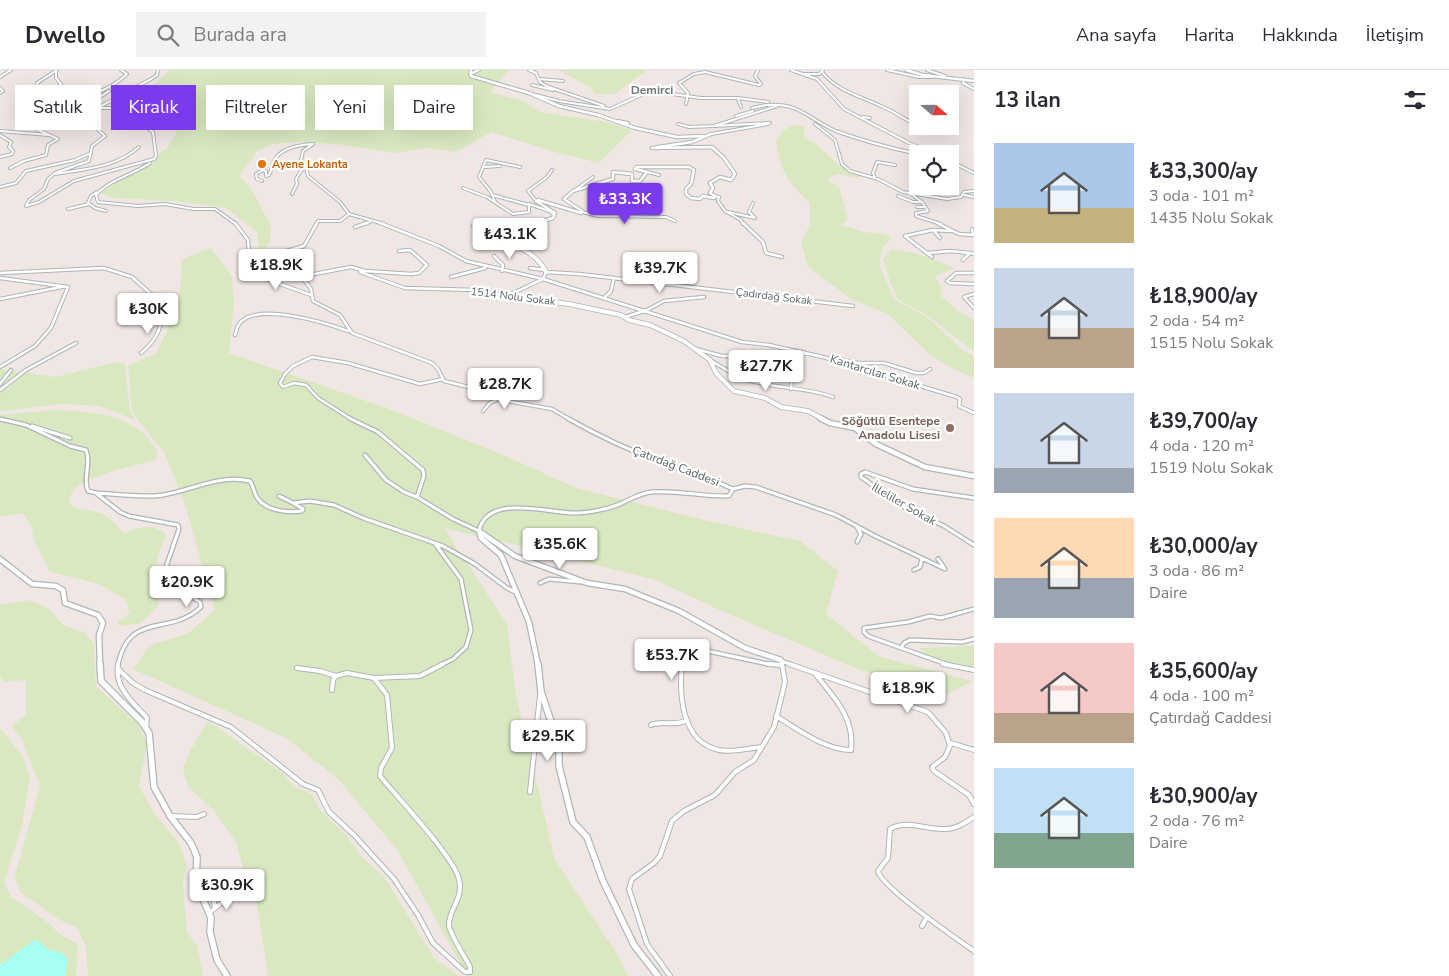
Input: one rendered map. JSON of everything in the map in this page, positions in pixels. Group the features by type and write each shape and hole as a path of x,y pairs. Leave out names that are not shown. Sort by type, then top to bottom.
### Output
{"street":[{"path":"0,78 11,70"},
{"path":"101,98 127,74 121,70"},
{"path":"141,85 156,76 158,70"},
{"path":"470,72 479,70"},
{"path":"528,70 536,73 542,83 558,91 616,108"},
{"path":"686,104 688,95 679,83 702,71 759,85 761,84 754,76 758,70"},
{"path":"791,70 814,78"},
{"path":"887,70 919,77 945,76"},
{"path":"906,70 923,75 945,76 974,81"},
{"path":"927,70 945,76"},
{"path":"38,85 38,82 56,71"},
{"path":"56,71 56,78 61,84 60,85"},
{"path":"909,121 888,108 840,88 828,81 822,71 817,75 804,74 814,78 833,95 841,107 914,145"},
{"path":"470,72 495,84 529,93 561,101 607,108 616,108 647,90 704,98 738,98 759,102 787,103 796,106 817,123 838,132 909,152"},
{"path":"539,78 562,81"},
{"path":"964,79 963,83 974,89"},
{"path":"532,85 558,91"},
{"path":"0,88 3,91 0,93"},
{"path":"101,92 109,89"},
{"path":"529,93 559,106 628,123"},
{"path":"738,98 741,107"},
{"path":"101,106 111,101"},
{"path":"752,108 777,103 796,106"},
{"path":"736,116 777,106 766,105"},
{"path":"89,204 90,198 106,186 139,171 156,159 153,132 136,120 134,113 101,106"},
{"path":"714,126 731,122 764,109"},
{"path":"855,115 870,118"},
{"path":"812,119 815,124 835,140 838,156 845,168 853,173 875,178 898,191 909,194"},
{"path":"612,120 635,128 676,137 742,130 770,123 690,127 678,124"},
{"path":"10,168 24,161 46,155 48,145 58,139 39,130"},
{"path":"100,130 105,136 92,146 87,162 52,175 44,189 25,205 30,206 75,181 134,167 156,156"},
{"path":"0,132 50,135"},
{"path":"0,132 10,134"},
{"path":"0,132 11,142 9,147 13,151 12,154 0,157"},
{"path":"711,134 692,142 652,148 709,146 714,148 735,174 731,180 720,177 710,183 713,188 710,193 718,197 718,201 725,211 743,222 744,226 763,242 766,253 782,257"},
{"path":"262,181 257,179 256,174 265,170 266,176 269,175 275,159 280,154 293,147 313,144 303,152 301,160 308,176 340,202 349,214 396,228 439,246 466,261 486,268"},
{"path":"52,175 112,164 134,153 139,147"},
{"path":"0,187 16,183 26,171 75,160 91,153"},
{"path":"520,167 488,160 479,176 497,204 506,213 519,215 529,212 529,205"},
{"path":"875,178 873,174 877,162 895,165"},
{"path":"292,194 297,184 296,180 304,166"},
{"path":"484,167 500,166"},
{"path":"658,175 634,168 689,166 694,170 691,184 686,189 686,194 695,199 700,199 703,196 712,198 715,196"},
{"path":"959,167 974,173"},
{"path":"552,170 546,178 528,191 536,201 552,209 555,216"},
{"path":"573,191 613,179 613,172 632,174 632,181 640,181 647,174 643,171"},
{"path":"594,177 580,184 564,201 582,212 598,216 666,218 675,221"},
{"path":"464,188 477,192 497,204"},
{"path":"893,192 898,191"},
{"path":"964,195 964,192 974,191"},
{"path":"98,192 96,198 101,204 138,206 165,204 193,209 216,209 234,222 243,233 248,240 249,252 261,270"},
{"path":"52,198 55,193"},
{"path":"912,195 922,202 928,211 916,213 916,216 943,225 956,232"},
{"path":"918,195 947,199 964,195 974,196"},
{"path":"492,196 541,208 555,216"},
{"path":"898,196 913,202 922,202"},
{"path":"536,201 540,200 576,213 582,212"},
{"path":"725,211 756,218 748,212 753,203"},
{"path":"68,210 89,204 106,211"},
{"path":"917,208 926,207"},
{"path":"541,208 543,214"},
{"path":"311,295 266,279 262,276 262,262 270,256 304,246 318,222 340,221 349,214"},
{"path":"507,296 543,279 546,271 541,262 526,252 478,230 474,226 540,222 555,216"},
{"path":"355,227 370,222"},
{"path":"932,256 905,236 933,230 974,235 972,229"},
{"path":"933,230 940,238"},
{"path":"349,331 340,315 313,301 310,289 305,281 309,275 351,267 365,271 411,274 419,273 427,265 410,250 399,251"},
{"path":"927,254 950,251 974,254"},
{"path":"964,260 970,253"},
{"path":"494,256 502,264 502,271"},
{"path":"0,273 101,267 125,273 162,304 162,325 152,344 141,353"},
{"name":"1514 Nolu Sokak","path":"356,268 364,274 401,287 429,290 476,290 507,296 555,301 625,317 669,333 710,360"},
{"path":"451,277 486,268"},
{"name":"Kantarcılar Sokak","path":"486,268 543,279 647,310 742,342 804,352 827,358 957,397 960,399 959,406 974,413"},
{"name":"Çadırdağ Sokak","path":"530,268 853,306"},
{"path":"579,274 582,270"},
{"path":"600,276 604,272"},
{"path":"974,273 956,273 947,281 950,283 974,284"},
{"path":"0,278 65,286"},
{"path":"604,297 611,291 614,278"},
{"path":"0,299 65,286"},
{"path":"0,366 34,346 51,328 67,288 65,286"},
{"path":"587,292 592,289"},
{"path":"974,294 964,296 974,308"},
{"path":"625,317 647,310 668,300 704,297"},
{"path":"235,335 237,327 246,319 275,314 306,318 349,331 432,363 438,369 443,379 420,384 348,363 312,357 306,358 288,370 282,375 280,383 283,386 294,383 306,385 318,398 347,417 378,432 423,470 424,476 417,497"},
{"path":"0,390 18,375 48,356 76,343"},
{"path":"695,349 722,356 737,356"},
{"path":"791,389 792,376 804,352"},
{"path":"827,358 858,363 884,363 916,373 924,373 930,369"},
{"path":"710,360 742,378 791,389 819,392 833,397"},
{"path":"710,360 716,373 724,383 743,394 765,398 786,408 808,410 830,423 850,426 862,432 876,444 925,467 947,473 974,476"},
{"path":"0,384 11,370"},
{"path":"476,388 477,374"},
{"name":"Çatırdağ Caddesi","path":"443,379 476,388 507,401 552,409 598,436 660,462 702,475 733,489 729,496 722,498 684,492 644,493 618,505 576,513 524,508 501,509 487,515 480,522 479,531"},
{"path":"483,411 490,403 500,398"},
{"path":"0,419 47,430 70,438"},
{"path":"26,425 50,434 70,446 86,450 90,461 86,487 88,491 162,496 195,484 237,478 250,481 259,500 272,508 286,511 302,511 303,509 279,496"},
{"path":"365,455 386,480 404,492 417,497 452,519 479,531 515,556 587,583"},
{"name":"İlleliler Sokak","path":"974,498 912,489 865,472 861,474 861,477 879,491 974,545"},
{"path":"733,489 744,486 756,487 836,515 945,569 938,560"},
{"path":"97,493 120,512 129,516 178,525 179,529 166,567 167,571 172,573 174,586 200,602 201,607 190,618 150,627 131,636 122,648 117,676 125,693 147,718 146,728"},
{"path":"293,503 310,501 334,505 436,545 443,546 475,564 507,588 518,593"},
{"path":"857,527 861,534 857,542"},
{"path":"479,531 481,538 501,555 529,622 538,662 541,692 530,792"},
{"path":"297,668 336,676 347,673 374,678 386,676 414,678 460,654 466,647 471,630 467,604 461,579 436,545"},
{"path":"914,570 920,566 922,558"},
{"path":"0,559 32,584 56,586 63,590 65,603 98,615 104,623 99,635 100,681 142,722 149,733 154,787 170,816 190,843 197,857 196,882 211,918 210,932 217,960 227,976"},
{"path":"540,583 549,579 625,589 679,611 745,648 782,663 928,712 945,731 951,743 950,751 932,767 934,771 969,795 974,804"},
{"path":"974,608 941,618 930,616 908,622 864,628 864,632 868,636 943,664 974,670"},
{"path":"901,648 904,643 910,640 962,642 974,639"},
{"path":"763,747 715,749 691,729 683,704 681,684 683,657 689,647 695,647 768,664 782,663"},
{"path":"670,976 647,944 629,889 632,880 660,856 672,821 684,811 715,795 735,772 754,760 763,747 774,727 784,682 782,663"},
{"path":"118,668 133,683 145,690 231,727 303,784 318,790 330,812 394,879 433,943 465,972 470,972 470,967 449,928 451,916 461,891 458,876 443,852 380,776 380,768 392,748 387,695 374,678"},
{"path":"776,716 820,741 840,750 851,750 853,742 845,713 815,674"},
{"path":"332,690 331,685 336,676"},
{"path":"541,692 559,745 558,766 573,822 587,837 594,852 602,882 634,945 658,976"},
{"path":"651,725 655,722 676,726 687,720"},
{"path":"951,743 974,750"},
{"path":"170,816 197,817 204,814"},
{"path":"974,817 960,826 948,829 901,824 894,826 890,829 889,853 885,863 878,871 879,876 927,917 974,951"},
{"path":"212,889 215,908"},
{"path":"209,913 234,893"},
{"path":"922,926 927,917"}],"green space":[{"path":"170,70 510,70 490,92 521,100 540,112 606,122 632,130 599,163 558,153 491,132 456,152 427,148 396,153 336,144 293,142 272,144 256,152 240,176 253,192 271,226 270,242 260,254 257,232 226,208 175,201 112,198 101,193 168,147 177,132 174,130 196,130 196,85 152,85"},
{"path":"559,70 647,70 615,94 596,94 588,86"},
{"path":"794,124 804,127 804,137 818,146 839,165 862,173 860,178 837,174 827,180 839,187 848,220 841,225 864,232 885,234 892,238 883,247 879,264 894,299 927,317 964,351 974,356 974,378 951,368 929,354 888,314 851,299 808,267 801,242 810,225 810,203 786,176 780,161 776,141 783,131"},
{"path":"211,248 232,276 234,302 229,353 395,411 510,458 576,488 704,520 800,541 838,571 826,614 878,656 972,681 940,698 855,668 713,607 656,580 444,528 507,624 516,696 555,860 619,957 628,976 467,976 398,851 338,779 286,738 133,669 150,645 187,634 215,610 186,508 165,454 132,412 128,365 156,354 174,316 180,292 182,259"},
{"path":"891,249 923,256 954,268 935,276 941,287 941,296 958,311 974,320 974,352 928,316 898,299 890,282 883,259"},
{"path":"118,362 125,364 130,412 135,420 99,406 63,404 0,411 0,369 55,377"},
{"path":"52,410 87,412 122,421 143,433 157,451 156,460 114,471 83,483 73,491 69,504 104,515 125,533 151,527 167,535 159,554 156,569 159,605 141,623 120,626 118,622 130,613 125,599 99,584 50,572 34,541 32,528 23,513 0,517 0,415"},
{"path":"30,600 49,609 63,625 85,633 94,644 96,686 138,724 147,745 139,786 155,815 179,843 187,865 183,882 187,933 197,945 203,976 88,976 86,947 77,928 58,919 20,892 15,876 40,786 22,740 12,726 26,714 26,680 4,682 0,677 0,605"},
{"path":"974,646 974,667 937,659 920,648"},
{"path":"208,721 280,771 295,787 313,795 319,809 346,835 360,855 385,878 434,958 459,976 268,976 256,898 245,875 236,842 215,812 188,786 183,769 191,749"},
{"path":"0,728 24,758 30,778 22,825 4,883 11,897 49,923 59,934 78,944 76,976 0,976"}],"water":[{"path":"36,939 49,950 61,952 68,959 65,976 0,976 0,965"}],"place":[{"name":"Ayene Lokanta","path":"262,164"},
{"name":"Söğütlü Esentepe Anadolu Lisesi","path":"950,428"}],"district":[{"name":"Demirci","path":"652,90"}]}
